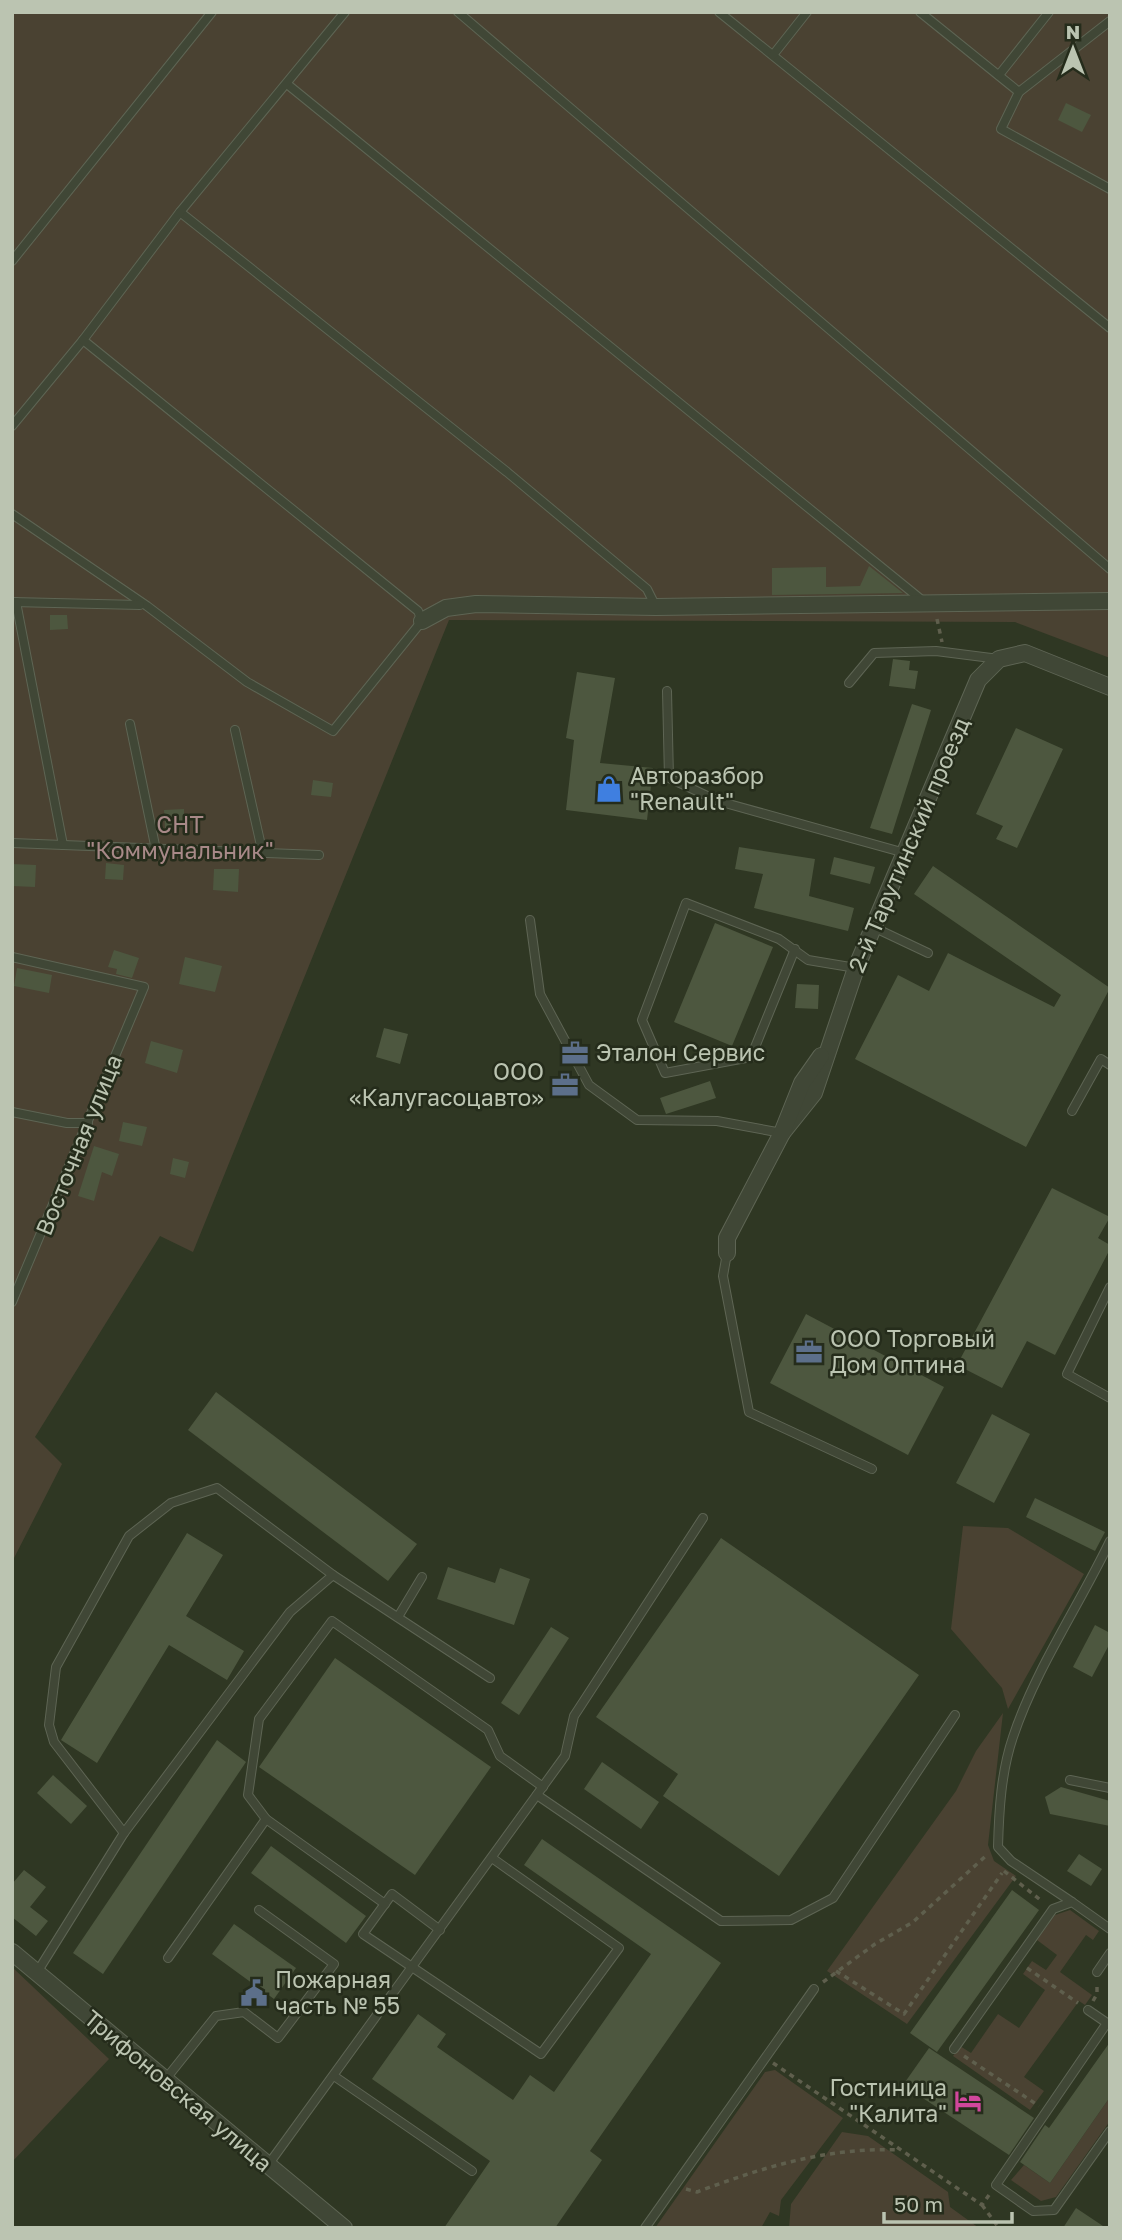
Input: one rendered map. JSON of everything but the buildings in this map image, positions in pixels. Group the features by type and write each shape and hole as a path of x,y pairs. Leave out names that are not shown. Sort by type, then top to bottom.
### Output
{"street":[{"path":"422,621 446,608 476,604 656,607 1110,601"},
{"path":"999,659 1025,653 1110,687"},
{"name":"2-й Тарутинский проезд","path":"727,1253 727,1238 782,1133 814,1093 856,968 978,680 999,659"},
{"name":"Трифоновская улица","path":"12,1952 344,2228"}],"lane":[{"path":"12,261 212,12"},
{"path":"12,426 83,340 180,212 345,12"},
{"path":"458,12 1110,569"},
{"path":"719,12 1110,328"},
{"path":"773,55 807,12"},
{"path":"920,12 1019,92"},
{"path":"999,75 1049,12"},
{"path":"1110,21 1019,92 1001,129 1110,189"},
{"path":"287,84 928,605"},
{"path":"180,212 517,480 647,589 656,607"},
{"path":"12,514 147,606 247,682 333,731 422,621 418,611 83,340"},
{"path":"63,845 14,602 140,605"},
{"path":"849,683 874,653 936,651 999,659"},
{"path":"667,691 669,778 718,801 905,853"},
{"path":"130,724 156,850"},
{"path":"235,730 262,850"},
{"path":"12,843 156,850 262,850 320,855"},
{"path":"795,949 751,1057 665,1073 642,1020 686,903 779,939 795,949 808,960 856,968"},
{"path":"530,920 540,994 589,1085 637,1120 717,1121 782,1133"},
{"path":"873,927 928,953"},
{"name":"Восточная улица","path":"12,957 144,988 12,1303"},
{"path":"1073,1111 1101,1059 1110,1065"},
{"path":"12,1112 67,1123 88,1123"},
{"path":"727,1253 723,1276 749,1412 872,1469"},
{"path":"1110,1287 1067,1374 1110,1398"},
{"path":"124,1833 54,1742 49,1724 56,1667 129,1536 171,1503 217,1488 332,1574 490,1678"},
{"path":"268,2165 565,1756 574,1716 703,1518"},
{"path":"1110,1541 1034,1686 1013,1738 999,1807 998,1847 1011,1861 1110,1929"},
{"path":"36,1973 124,1833 290,1612 332,1574"},
{"path":"398,1617 422,1577"},
{"path":"385,1904 266,1819 248,1794 259,1718 332,1621 488,1731 500,1756 543,1787"},
{"path":"537,1795 722,1921 791,1920 833,1898 956,1714"},
{"path":"1070,1780 1110,1788"},
{"path":"168,1958 266,1819"},
{"path":"440,1930 392,1894 363,1934 411,1969 541,2054 619,1948 492,1858"},
{"path":"954,2049 1053,1909 1073,1902"},
{"path":"164,2080 216,2016 244,2012 278,2038 334,1964 259,1910"},
{"path":"1097,1972 1110,1953"},
{"path":"645,2228 814,1989"},
{"path":"1088,2010 1107,2023 996,2185 1034,2211 1054,2210 1110,2132"},
{"path":"334,2076 472,2171"}],"path":[{"path":"814,1989 836,1971 914,1922 984,1856 998,1847"},
{"path":"836,1971 904,2014 1002,1873"},
{"path":"1016,1961 1088,2010 1097,1994 1097,1972"},
{"path":"954,2049 1046,2111"},
{"path":"765,2058 982,2205 999,2228"},
{"path":"674,2187 698,2192 770,2165 846,2149 900,2150"},
{"path":"982,2205 996,2185"}],"green space":[{"name":"СНТ \"Коммунальник\"","path":"12,12 1110,12 1110,658 1015,622 449,620 193,1252 160,1236 35,1437 62,1464 12,1562"},
{"path":"963,1526 1008,1528 1084,1574 1008,1709 1002,1688 951,1629"},
{"path":"1003,1713 988,1845 994,1861 1016,1876 907,2024 827,1971 956,1791 976,1751"},
{"path":"1070,1910 1099,1931 1093,1940 1086,1935 1060,1972 1092,1995 1085,2005 1079,2001 1024,2077 1044,2091 1030,2110 953,2056 960,2046 971,2053 998,2014 1019,2028 1045,1990 1023,1974 1032,1961 1046,1970 1057,1955 1037,1940 1055,1915"},
{"path":"12,1967 109,2059 12,2162"},
{"path":"775,2070 843,2118 781,2200 779,2216 770,2212 761,2228 655,2228 765,2072"},
{"path":"1110,2097 1110,2121 1056,2197 1041,2201 1011,2180 1024,2165 1050,2183"},
{"path":"842,2132 868,2136 948,2192 950,2207 979,2228 789,2228 791,2204"}],"place":[{"name":"Авторазбор \"Renault\"","path":"609,789"},
{"name":"Эталон Сервис","path":"575,1053"},
{"name":"ООО «Калугасоцавто»","path":"565,1085"},
{"name":"ООО Торговый Дом Оптина","path":"809,1352"},
{"name":"Пожарная часть № 55","path":"254,1993"},
{"name":"Гостиница \"Калита\"","path":"968,2101"}]}
